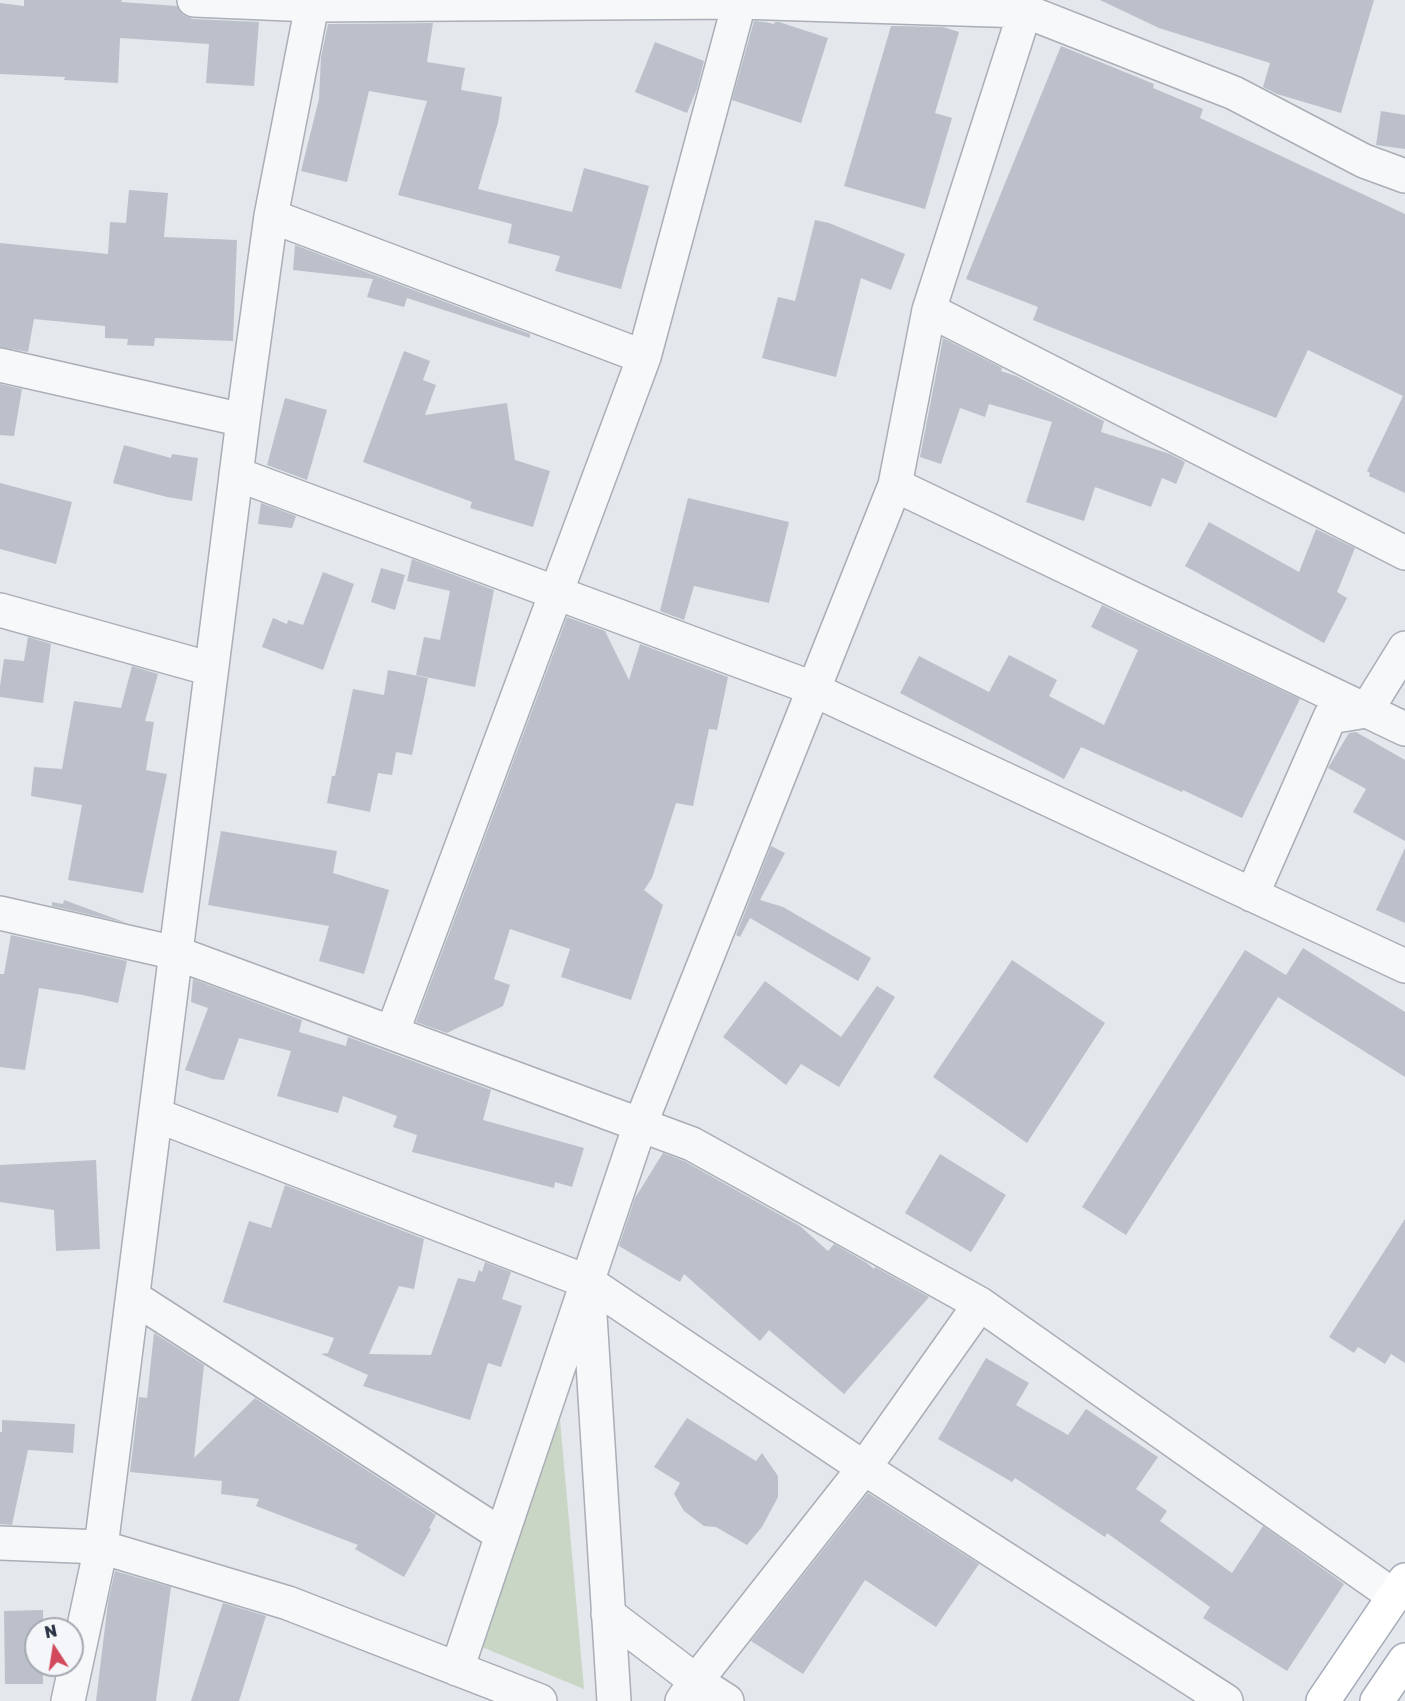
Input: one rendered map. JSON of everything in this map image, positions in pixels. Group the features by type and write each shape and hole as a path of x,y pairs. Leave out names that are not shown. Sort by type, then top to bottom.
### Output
{"main road":[{"path":"1323,1701 1400,1588"},
{"path":"1377,1701 1405,1659"}],"street":[{"path":"194,0 312,3 739,1 1025,11 1234,93 1364,161 1405,177"},
{"path":"392,1033 644,357 739,1"},
{"path":"68,1701 101,1547 243,420 271,216 312,3"},
{"path":"457,1669 640,1125 895,485 929,310 1025,11"},
{"path":"271,216 644,357"},
{"path":"929,310 1405,554"},
{"path":"0,365 243,420"},
{"path":"236,474 799,683 1405,966"},
{"path":"895,485 1405,729"},
{"path":"0,610 212,669"},
{"path":"1252,895 1330,717 1366,711 1405,648"},
{"path":"0,913 176,953 692,1144 980,1304 1400,1588"},
{"path":"156,1115 588,1282 864,1468 1226,1701"},
{"path":"588,1282 614,1701"},
{"path":"133,1297 502,1535"},
{"path":"689,1691 864,1468 980,1304"},
{"path":"0,1543 101,1547 288,1603 540,1701"},
{"path":"608,1614 689,1691 727,1701"}],"green space":[{"path":"560,1420 584,1689 477,1645"}],"building":[{"path":"24,0 122,0 121,2 177,6 183,15 193,19 259,22 254,86 206,83 209,44 120,38 118,83 64,80 65,77 0,74 0,3 24,6"},
{"path":"1100,0 1374,0 1341,113 1277,94 1263,87 1270,63 1159,28"},
{"path":"754,21 774,24 779,22 828,38 801,123 732,100"},
{"path":"433,23 427,62 465,68 461,90 502,97 498,123 478,189 572,212 584,168 649,186 621,289 555,271 560,256 508,243 512,224 398,195 427,101 369,91 347,182 301,171 319,99 321,57 328,24"},
{"path":"891,26 943,27 959,32 935,113 952,118 925,209 844,186"},
{"path":"655,42 704,61 697,89 687,113 635,92"},
{"path":"1061,46 1154,84 1153,88 1203,109 1200,118 1405,214 1405,493 1369,476 1370,473 1367,471 1403,396 1308,350 1276,418 1033,320 1038,307 966,279"},
{"path":"1381,111 1405,115 1405,149 1376,145"},
{"path":"129,190 168,193 164,237 237,240 233,341 155,338 154,346 127,345 128,339 105,338 105,326 34,319 28,352 0,347 0,243 108,254 110,222 126,223"},
{"path":"815,220 829,223 905,254 891,290 861,278 836,377 762,358 778,297 795,301"},
{"path":"295,245 530,334 530,338 407,298 404,307 367,297 373,279 293,270"},
{"path":"943,338 1002,368 1001,371 1016,376 1104,421 1101,432 1170,454 1185,462 1176,484 1162,478 1151,507 1095,487 1084,521 1026,502 1052,422 989,404 985,417 960,408 941,464 920,457"},
{"path":"404,351 430,361 423,380 436,385 425,415 507,403 515,460 550,471 533,527 470,508 472,502 363,462"},
{"path":"0,384 22,389 14,436 0,435"},
{"path":"285,398 327,410 307,480 267,465"},
{"path":"124,445 171,458 172,454 198,458 192,501 113,483"},
{"path":"0,483 72,502 56,564 0,549"},
{"path":"688,498 789,522 769,603 694,586 684,620 660,611"},
{"path":"261,503 296,516 292,528 258,524"},
{"path":"1209,522 1299,572 1316,529 1355,548 1337,592 1347,598 1324,643 1185,566"},
{"path":"412,559 494,590 475,687 416,675 424,637 440,640 450,591 407,581"},
{"path":"381,568 405,575 395,610 371,602"},
{"path":"323,572 354,584 323,670 262,647 273,618 287,624 288,620 303,625"},
{"path":"1102,605 1300,699 1242,818 1183,790 1182,792 1081,747 1064,779 900,693 919,656 989,692 1009,655 1057,680 1049,696 1104,725 1138,650 1091,627"},
{"path":"567,617 605,631 629,680 640,644 728,677 717,730 709,729 693,806 676,803 652,878 644,890 663,905 631,1000 561,977 570,949 510,929 494,979 510,985 503,1006 447,1033 416,1022"},
{"path":"28,637 51,644 43,703 0,697 4,659 24,661"},
{"path":"132,666 158,674 145,721 154,722 146,770 167,774 143,893 68,880 82,805 31,796 34,767 62,769 74,701 121,708"},
{"path":"388,670 428,678 412,755 396,752 392,775 378,773 370,812 327,803 353,689 384,695"},
{"path":"1356,732 1405,760 1405,841 1353,812 1366,789 1328,768 1349,733"},
{"path":"221,831 337,851 333,873 389,890 364,974 319,961 329,926 208,905"},
{"path":"771,846 785,853 760,900 783,907 871,958 858,981 750,918 740,937 736,935"},
{"path":"1405,848 1405,923 1376,910"},
{"path":"64,900 127,923 52,906 52,902 63,904"},
{"path":"11,935 127,961 118,1003 39,988 25,1070 0,1067 0,974 4,974"},
{"path":"1303,948 1405,1012 1405,1077 1278,997 1126,1235 1082,1207 1245,950 1286,975"},
{"path":"1012,960 1105,1023 1027,1143 933,1077"},
{"path":"193,979 302,1020 299,1032 346,1046 348,1037 491,1090 483,1120 584,1148 572,1187 555,1182 554,1188 412,1152 417,1135 393,1127 397,1116 343,1096 338,1113 277,1096 291,1051 239,1038 224,1080 185,1070 208,1008 191,1002"},
{"path":"765,981 841,1037 877,986 895,997 839,1087 801,1064 786,1085 723,1037"},
{"path":"663,1153 684,1161 800,1226 828,1251 834,1244 874,1269 875,1267 929,1297 844,1394 769,1330 760,1341 684,1274 680,1282 619,1246 635,1198"},
{"path":"940,1154 1006,1195 971,1252 905,1213"},
{"path":"96,1160 100,1249 56,1251 54,1210 0,1202 0,1165"},
{"path":"285,1185 424,1239 414,1289 399,1286 369,1354 431,1355 458,1278 475,1282 485,1262 511,1272 502,1299 522,1306 501,1367 488,1363 470,1420 363,1386 368,1375 321,1354 328,1353 334,1338 223,1302 249,1221 271,1228"},
{"path":"1405,1219 1405,1363 1391,1354 1385,1364 1358,1347 1354,1353 1329,1337"},
{"path":"154,1333 204,1365 194,1458 255,1398 436,1515 429,1528 431,1529 404,1577 355,1549 358,1545 256,1506 259,1499 221,1494 222,1481 130,1472 139,1397 147,1398"},
{"path":"986,1358 1029,1383 1016,1405 1068,1435 1086,1409 1158,1457 1136,1489 1167,1511 1160,1521 1232,1573 1263,1526 1344,1584 1287,1671 1203,1618 1210,1607 1107,1533 1105,1537 1015,1478 1012,1482 938,1439"},
{"path":"687,1418 756,1461 762,1453 778,1476 778,1497 762,1527 747,1545 716,1527 704,1526 684,1511 674,1494 680,1483 654,1467"},
{"path":"2,1420 75,1424 73,1453 28,1450 12,1525 0,1524"},
{"path":"868,1493 979,1564 936,1627 865,1580 803,1674 751,1641"},
{"path":"115,1571 171,1587 156,1701 96,1701 108,1602"},
{"path":"223,1603 266,1616 239,1701 191,1701"},
{"path":"43,1610 43,1617 24,1617 24,1677 43,1677 43,1684 5,1684 4,1611"}]}
